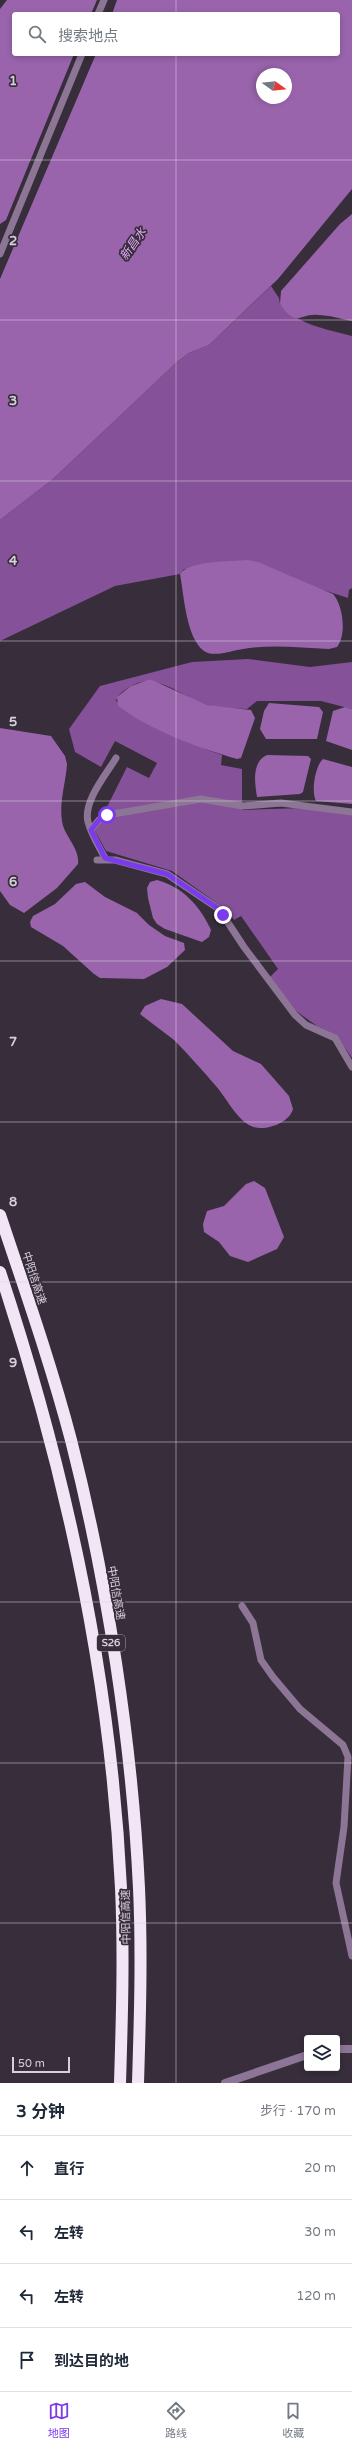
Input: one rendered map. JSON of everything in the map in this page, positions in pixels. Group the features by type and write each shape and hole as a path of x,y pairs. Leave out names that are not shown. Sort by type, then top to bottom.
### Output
{"highway":[{"name":"中阳信高速","path":"0,1215 70,1439 93,1542 114,1659 128,1763 139,1889 140,1971 138,2083"},
{"name":"中阳信高速","path":"0,1272 44,1412 61,1475 76,1546 99,1683 111,1773 121,1890 122,1970 120,2083"}],"street":[{"path":"99,12 104,0"},
{"path":"0,254 81,56"},
{"path":"105,858 88,821 90,802 116,758"},
{"path":"91,830 99,820 107,815 201,799 243,806 281,804 352,812"},
{"path":"97,860 105,858 167,874 219,909 244,947 295,1015 306,1024 335,1038 352,1067"},
{"path":"242,1606 253,1623 261,1660 296,1706 343,1745 348,1757 344,1827 336,1883 352,1956"},
{"path":"340,2049 352,2049"},
{"path":"225,2083 304,2056"}],"shaded area":[{"path":"271,286 279,298 280,304 295,317 313,325 352,336 352,588 349,590 348,598 311,586 286,574 184,569 180,574 115,586 0,641 0,520 53,479 178,361 189,353 209,345"},
{"path":"248,659 310,667 352,662 352,709 321,701 257,701 247,709 217,707 197,701 168,686 148,682 138,683 128,688 119,695 116,701 205,749 222,755 221,765 242,769 242,810 304,808 352,814 352,1058 336,1035 317,1026 296,1011 270,977 278,969 241,916 234,920 228,911 172,871 106,851 95,831 127,767 149,778 157,763 115,741 101,767 75,752 69,729 100,686 192,662"}],"water":[{"path":"7,0 97,0 92,12 12,12 12,56 73,56 6,220 0,224 0,9"},
{"name":"新昌水","path":"117,0 352,0 352,189 278,279 209,345 189,353 178,361 53,479 0,520 0,279 95,56 340,56 340,12 113,12"},
{"path":"352,214 352,321 322,315 312,315 299,318 291,316 280,304 281,291 340,224"},
{"path":"247,560 258,562 333,594 339,605 343,628 340,642 337,647 329,649 265,647 243,649 218,654 204,651 198,645 193,636 187,616 180,574 185,569 201,564"},
{"path":"152,680 207,705 251,710 255,718 241,758 237,759 190,744 160,731 118,706 117,697 131,686"},
{"path":"269,703 319,707 323,712 317,739 266,739 260,729 264,711"},
{"path":"345,707 352,709 352,750 326,741 333,711"},
{"path":"0,728 51,736 65,756 67,764 61,814 63,826 77,853 78,864 57,888 24,913 10,905 0,891"},
{"path":"267,755 308,756 311,759 303,792 300,794 257,797 255,780 256,768 262,758"},
{"path":"323,759 352,767 352,804 316,801 314,786 316,773 320,762"},
{"path":"157,880 175,887 196,905 207,921 211,930 209,937 202,942 165,929 157,924 153,918 147,888 150,882"},
{"path":"85,882 105,897 137,913 149,925 165,936 184,943 185,950 167,967 144,979 100,978 94,974 63,946 31,927 30,922 33,916 55,904 76,884"},
{"path":"161,999 182,1004 233,1051 261,1064 289,1096 293,1109 286,1119 274,1126 261,1128 249,1125 239,1117 215,1085 179,1045 140,1014 145,1006"},
{"path":"254,1181 265,1188 284,1237 277,1249 248,1262 230,1256 219,1242 204,1232 203,1224 207,1211 224,1206 246,1184"}],"route":[{"path":"107,815 99,820 91,830 105,858 174,877 219,909 223,915"}]}
